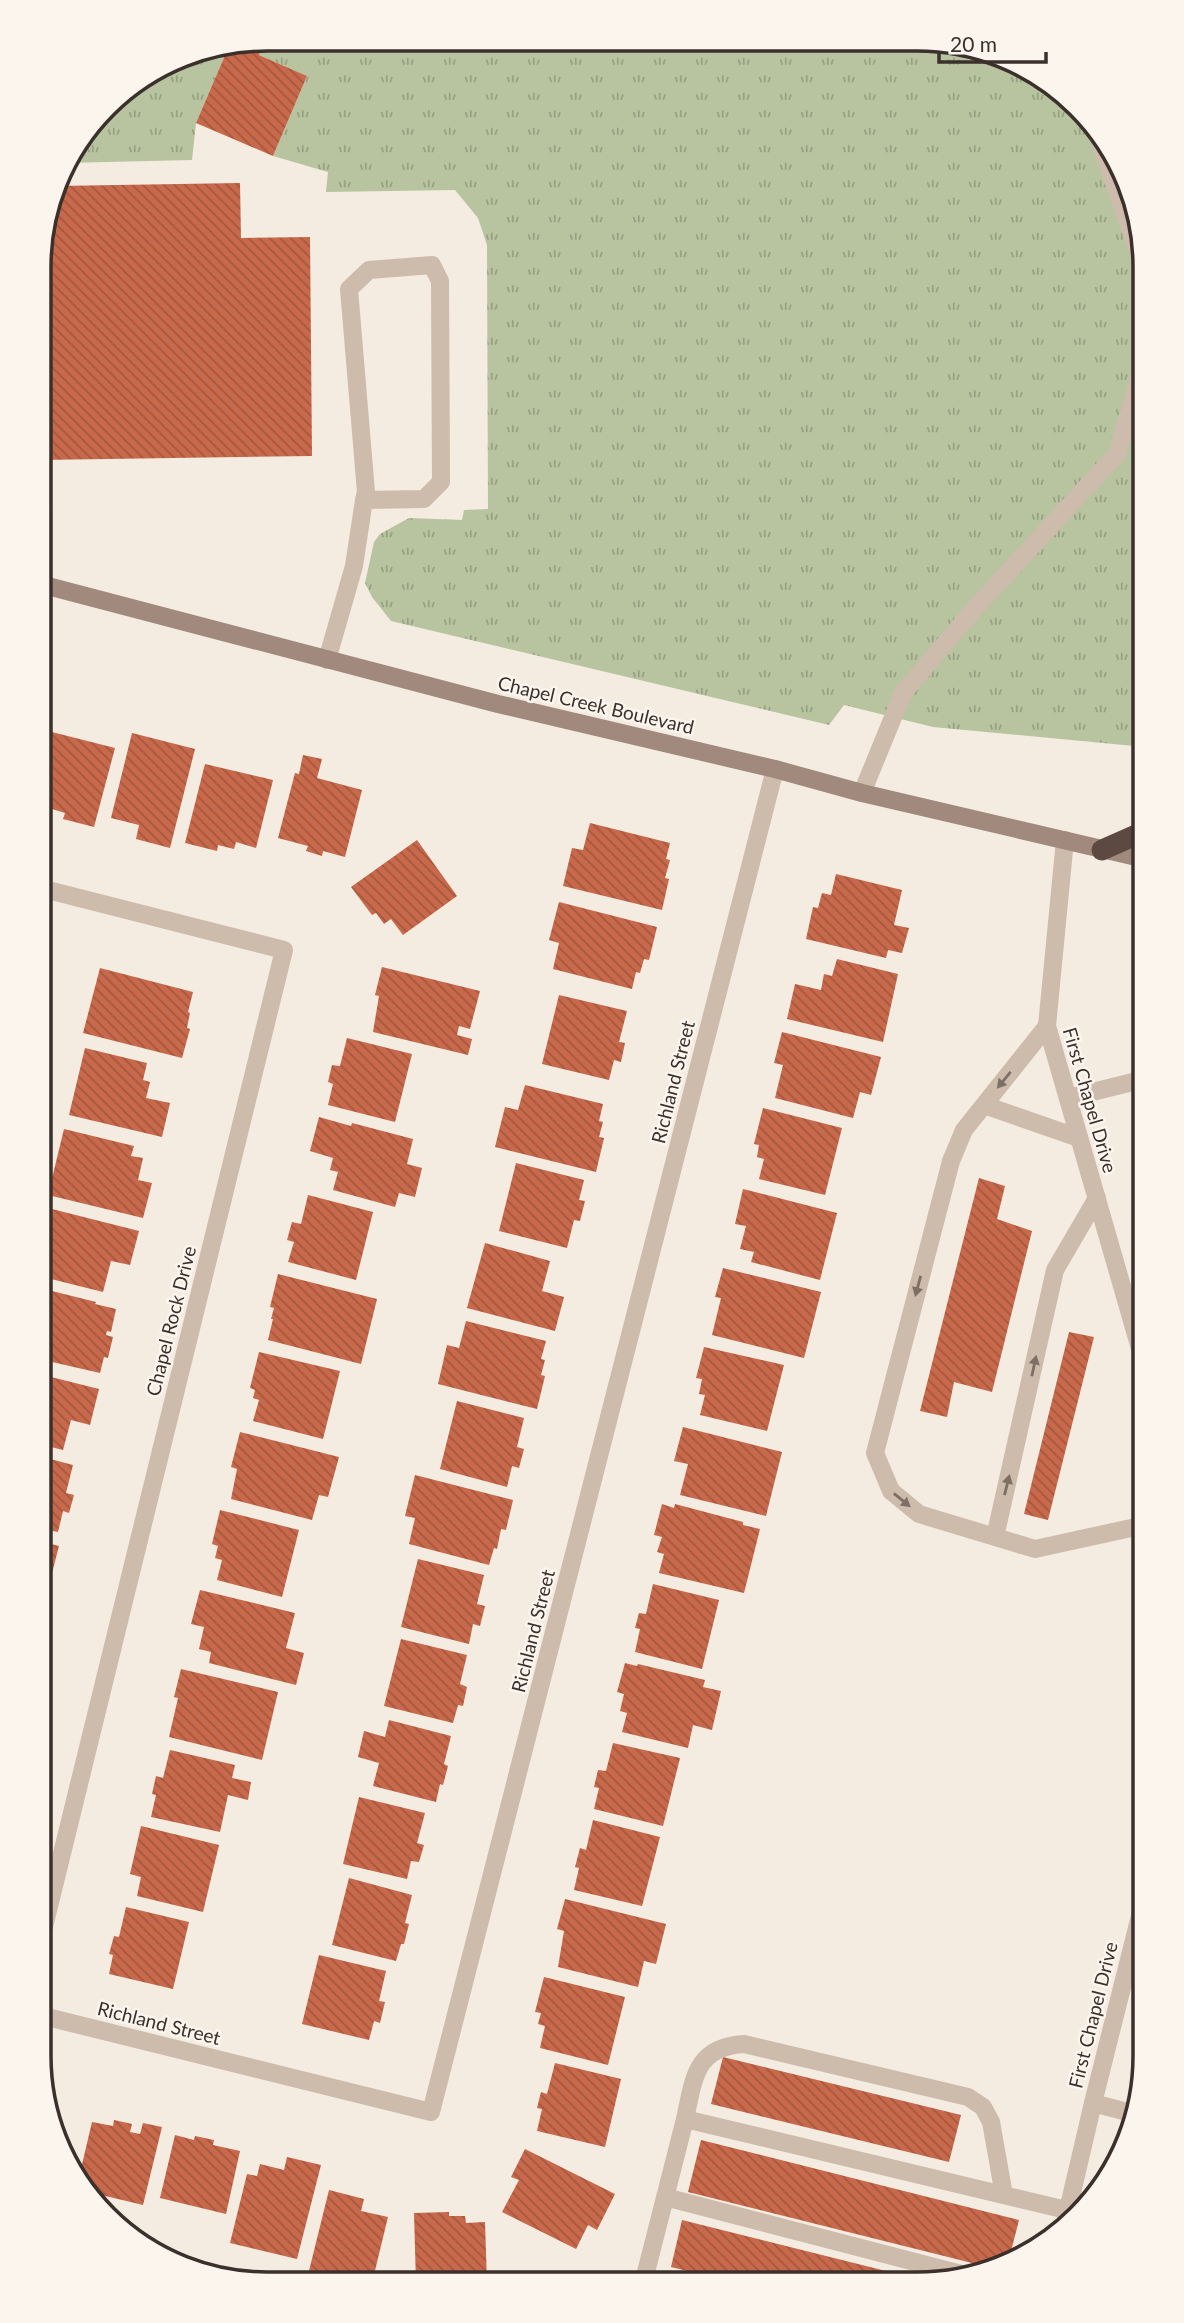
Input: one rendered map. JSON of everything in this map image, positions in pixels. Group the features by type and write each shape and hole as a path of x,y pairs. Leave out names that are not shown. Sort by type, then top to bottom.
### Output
{"highway":[{"path":"1102,850 1133,836"}],"street":[{"path":"1108,166 1129,226"},
{"path":"327,660 354,566 364,500 366,492 349,289 369,270 432,265 440,281 441,482 424,499 364,500"},
{"path":"862,793 903,693 976,607 1117,454 1133,401"},
{"name":"Chapel Creek Boulevard","path":"51,587 498,704 1133,856"},
{"name":"Richland Street","path":"51,2018 431,2112 775,769"},
{"name":"First Chapel Drive","path":"1065,840 1046,1027 1133,1324"},
{"name":"Chapel Rock Drive","path":"51,891 284,950 51,1898"},
{"path":"1046,1027 964,1130 951,1161 875,1453 891,1491 919,1514 1035,1549 1133,1528"},
{"path":"1068,1098 1133,1082"},
{"path":"984,1105 1079,1138"},
{"path":"995,1537 1055,1270 1097,1198"},
{"name":"First Chapel Drive","path":"1125,2112 1093,2103 1133,1944"},
{"path":"649,2272 695,2073 707,2055 725,2045 744,2044 968,2097 982,2107 991,2122 1004,2195"},
{"path":"1072,2206 1093,2103"},
{"path":"685,2119 1004,2195 1063,2215"},
{"path":"665,2197 946,2270"}],"green space":[{"path":"261,51 267,51 917,51 959,55 986,62 1013,73 1059,104 1080,125 1111,171 1122,198 1131,239 1133,746 933,727 844,705 829,725 391,621 372,597 365,583 374,542 380,534 409,518 462,520 464,510 488,509 487,245 478,218 455,190 326,192 328,172 273,156 307,76 259,55"},
{"path":"225,56 196,123 192,160 78,163 95,135 135,95 171,73 198,62"}],"building":[{"path":"261,51 259,55 307,76 273,156 196,123 225,56"},
{"path":"240,183 241,238 310,237 312,456 51,460 51,267 58,211 66,186"},
{"path":"51,732 115,748 94,827 63,819 65,813 51,809"},
{"path":"132,733 195,749 170,848 136,839 139,825 111,818"},
{"path":"303,755 322,759 317,778 362,790 345,857 323,851 322,856 306,851 308,846 278,838 295,773 299,774"},
{"path":"205,764 273,780 256,848 236,842 234,849 218,845 217,851 185,843"},
{"path":"590,823 670,843 666,859 670,860 665,878 669,879 662,910 563,886 572,848 583,850"},
{"path":"417,840 457,896 403,935 391,919 384,924 376,913 372,915 351,887"},
{"path":"836,874 902,890 894,925 909,928 902,953 888,950 886,958 806,939 813,907 818,908 822,893 831,895"},
{"path":"559,902 657,927 649,960 644,959 640,973 636,972 632,989 553,969 559,943 549,940"},
{"path":"837,959 898,974 883,1042 787,1019 795,984 821,990 824,974 832,976"},
{"path":"382,967 480,991 470,1029 459,1026 457,1035 472,1039 468,1055 373,1032 379,996 375,995"},
{"path":"100,968 193,992 188,1012 187,1028 190,1029 182,1058 83,1033"},
{"path":"559,995 627,1011 619,1042 625,1043 621,1062 614,1060 609,1080 542,1064"},
{"path":"782,1032 881,1057 871,1095 860,1092 853,1118 775,1098 783,1065 774,1063"},
{"path":"347,1038 412,1054 395,1122 328,1105 333,1084 328,1082 332,1065 340,1066"},
{"path":"85,1048 147,1063 143,1080 150,1082 146,1098 170,1103 162,1137 69,1115"},
{"path":"525,1085 603,1104 599,1121 603,1122 599,1137 604,1138 596,1172 495,1147 505,1107 518,1110"},
{"path":"763,1108 842,1128 825,1195 759,1179 764,1159 757,1157 759,1145 754,1144"},
{"path":"319,1117 413,1139 407,1164 422,1168 415,1197 399,1193 395,1207 333,1190 338,1172 330,1170 333,1158 310,1151"},
{"path":"64,1129 134,1146 131,1156 143,1158 138,1180 152,1183 143,1218 51,1196 51,1183"},
{"path":"516,1163 584,1180 579,1200 585,1201 580,1221 574,1220 567,1248 499,1231"},
{"path":"979,1178 1005,1186 997,1219 1032,1231 992,1392 954,1382 947,1417 920,1411"},
{"path":"743,1189 837,1213 820,1280 751,1262 754,1252 740,1249 746,1226 735,1224"},
{"path":"308,1195 373,1212 356,1280 288,1262 294,1242 287,1240 292,1222 301,1224"},
{"path":"52,1209 139,1231 130,1265 111,1261 103,1292 51,1279"},
{"path":"485,1243 550,1261 542,1291 564,1297 555,1331 467,1308"},
{"path":"723,1268 821,1292 804,1358 712,1335 721,1298 715,1297"},
{"path":"278,1274 377,1299 361,1364 268,1340 274,1308 270,1307"},
{"path":"52,1291 116,1309 111,1332 107,1331 106,1335 113,1337 108,1358 104,1357 100,1373 51,1362"},
{"path":"466,1321 546,1341 541,1359 545,1360 541,1375 545,1376 537,1409 438,1384 447,1345 459,1348"},
{"path":"1069,1332 1094,1337 1048,1520 1024,1514"},
{"path":"704,1347 784,1365 767,1431 700,1415 705,1395 699,1394 702,1379 696,1378"},
{"path":"259,1352 340,1371 323,1439 253,1421 259,1400 253,1398 255,1390 250,1388"},
{"path":"51,1377 99,1389 90,1425 71,1420 63,1450 51,1447"},
{"path":"457,1401 524,1418 517,1447 524,1449 519,1468 512,1466 507,1487 440,1469"},
{"path":"683,1427 782,1452 766,1516 680,1495 688,1464 674,1461"},
{"path":"240,1432 339,1457 328,1497 319,1495 312,1520 231,1499 237,1469 231,1467"},
{"path":"51,1459 73,1465 66,1493 74,1495 69,1513 63,1511 58,1532 51,1531"},
{"path":"415,1475 513,1500 506,1530 501,1529 497,1549 494,1548 489,1565 409,1544 415,1518 405,1516"},
{"path":"662,1504 674,1508 675,1504 760,1529 744,1593 659,1573 664,1554 657,1552 662,1537 654,1535"},
{"path":"220,1510 299,1530 282,1597 217,1580 222,1560 215,1558 218,1546 212,1544"},
{"path":"51,1544 59,1546 51,1577"},
{"path":"418,1559 484,1575 477,1604 485,1606 480,1626 473,1624 469,1644 401,1627"},
{"path":"653,1584 719,1600 702,1669 635,1652 640,1629 635,1628 639,1613 646,1614"},
{"path":"200,1590 295,1613 286,1648 304,1653 296,1685 209,1663 211,1652 199,1649 204,1627 191,1624"},
{"path":"401,1639 467,1655 460,1684 467,1687 463,1706 458,1705 453,1723 384,1706"},
{"path":"625,1663 705,1680 703,1687 721,1691 712,1730 693,1725 688,1748 622,1732 627,1713 620,1711 624,1694 617,1692"},
{"path":"181,1669 278,1692 262,1760 169,1737"},
{"path":"389,1720 451,1736 444,1764 448,1766 436,1802 373,1786 379,1763 358,1757 364,1731 385,1737"},
{"path":"613,1743 680,1758 663,1826 594,1809 599,1788 594,1787 598,1770 606,1771"},
{"path":"170,1750 235,1765 232,1778 251,1782 248,1800 228,1795 220,1832 151,1817 156,1795 152,1794 156,1776 163,1778"},
{"path":"359,1797 425,1813 417,1843 424,1845 419,1862 411,1861 407,1879 343,1864"},
{"path":"593,1820 660,1837 642,1906 574,1890 579,1868 575,1867 580,1848 586,1850"},
{"path":"141,1826 219,1845 203,1912 137,1896 141,1877 130,1874"},
{"path":"349,1878 412,1895 405,1923 409,1924 396,1961 332,1945"},
{"path":"565,1899 666,1924 656,1964 644,1961 638,1987 558,1967 564,1931 557,1929"},
{"path":"126,1907 189,1922 173,1989 109,1974 113,1955 109,1954 114,1936 119,1937"},
{"path":"319,1955 386,1971 379,2001 385,2002 380,2023 374,2021 369,2040 302,2024"},
{"path":"544,1977 625,1997 608,2065 540,2048 545,2026 538,2024 541,2013 535,2012"},
{"path":"723,2057 961,2115 949,2162 711,2104"},
{"path":"555,2063 621,2079 605,2147 537,2131 542,2109 537,2108 541,2092 547,2094"},
{"path":"114,2120 132,2124 130,2132 140,2134 143,2123 162,2127 143,2205 102,2195 82,2167 92,2122 113,2126"},
{"path":"175,2135 194,2140 195,2136 214,2140 213,2145 240,2151 226,2214 160,2198"},
{"path":"701,2140 1019,2220 1011,2251 976,2264 688,2192"},
{"path":"525,2149 615,2194 597,2230 588,2225 576,2249 502,2212 519,2180 511,2177"},
{"path":"287,2157 321,2165 297,2259 230,2243 247,2174 257,2176 260,2164 284,2170"},
{"path":"329,2190 364,2199 361,2211 388,2217 375,2272 309,2272"},
{"path":"449,2212 449,2216 465,2216 466,2223 485,2222 487,2272 416,2272 414,2213"},
{"path":"682,2220 890,2272 691,2272 671,2267"}]}
